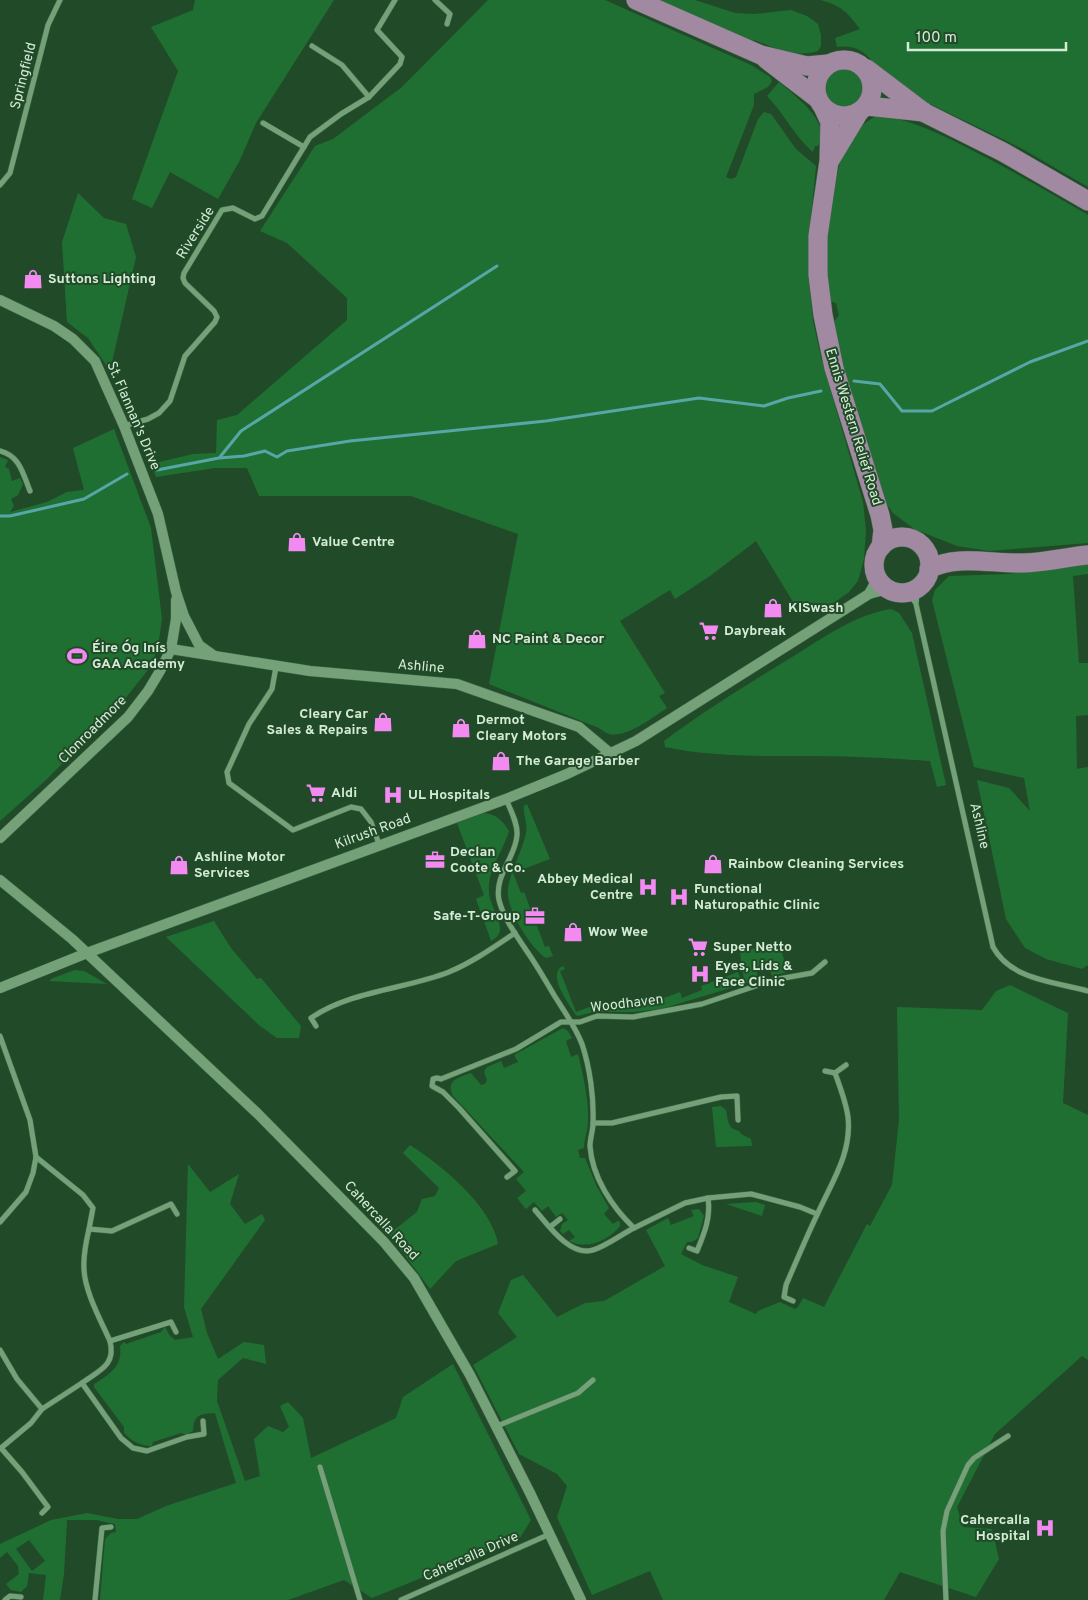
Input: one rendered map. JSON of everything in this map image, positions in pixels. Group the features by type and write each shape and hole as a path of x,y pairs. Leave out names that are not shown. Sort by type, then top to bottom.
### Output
{"main road":[{"path":"636,0 761,55 807,66 828,64 846,59 861,64 871,78 872,97 863,109 850,116 840,116 831,113 761,55"},
{"path":"821,103 816,90 817,80 821,71 828,64"},
{"path":"866,70 925,113 1003,152 1088,201"},
{"name":"Ennis Western Relief Road","path":"821,103 830,122 829,162 818,236 818,275 823,315 834,368 880,515 882,530 880,547"},
{"path":"863,109 925,113"},
{"name":"Ennis Western Relief Road","path":"829,162 863,109"},
{"name":"Ennis Western Relief Road","path":"880,515 889,528 932,552 970,562"},
{"path":"894,538 915,542 928,556 929,569 927,576 908,593 881,583 875,572 874,563 880,547 894,538"},
{"path":"929,569 939,564 954,561 1023,563 1088,555"}],"street":[{"name":"Springfield","path":"0,185 10,173 48,25 60,0"},
{"name":"Riverside","path":"124,426 160,413 170,401 184,356 215,322 217,317 214,310 185,283 183,278 184,273 222,210 233,208 255,219 262,216 310,137 341,114 369,97 400,64 402,57 377,30 395,0"},
{"path":"434,0 450,14 447,24"},
{"path":"312,46 342,65 369,97"},
{"path":"263,123 304,147"},
{"name":"St. Flannan's Drive","path":"0,300 54,326 73,339 95,361 124,426 158,514 176,592"},
{"path":"0,451 12,455 18,461 30,492"},
{"path":"869,594 875,583 875,572"},
{"name":"Kilrush Road","path":"0,988 87,953 379,844 506,799 567,774 636,741 869,594 884,590 908,593"},
{"path":"176,592 184,616 199,645 214,655"},
{"name":"Clonroadmore","path":"0,838 128,718 160,671 171,649 176,619 176,592"},
{"name":"Ashline","path":"908,593 993,947 999,957 1019,972 1088,990"},
{"name":"Ashline","path":"171,649 276,667 457,684 579,727 610,754"},
{"path":"276,667 272,689 249,724 227,772 229,783 293,830 351,808 361,809 371,822 379,844"},
{"name":"Woodhaven","path":"506,799 517,832 516,840 504,868 499,886 499,900 516,934 572,1022 582,1044 592,1095 593,1123 590,1145 594,1166 600,1182 617,1210 634,1228"},
{"path":"0,880 87,953"},
{"path":"316,1026 311,1018 321,1010 384,989 448,972 474,960 516,934"},
{"name":"Cahercalla Road","path":"87,953 258,1114 384,1242 414,1278 470,1375 581,1600"},
{"name":"Woodhaven","path":"507,1177 515,1171 459,1108 443,1092 432,1086 433,1080 456,1074 516,1049 561,1022 580,1022 597,1016 633,1017 702,1004 773,980 812,973 825,962"},
{"path":"0,1036 30,1120 36,1158 26,1192 0,1222"},
{"path":"0,1058 7,1054"},
{"path":"825,1071 835,1073 846,1065"},
{"path":"793,1301 784,1296 786,1285 817,1214 841,1168 846,1144 848,1118 835,1073"},
{"path":"593,1123 612,1123 721,1097 737,1096 738,1120"},
{"path":"36,1158 83,1195 93,1208 83,1270 92,1302 110,1341 112,1352 108,1364 42,1410 31,1423 0,1449 22,1472 48,1507 42,1513"},
{"path":"535,1210 563,1242 583,1250 592,1251 685,1203 708,1198 751,1194 800,1207 817,1214"},
{"path":"689,1248 697,1251 706,1227 710,1209 708,1198"},
{"path":"89,1229 112,1231 171,1204 177,1214"},
{"path":"550,1227 560,1219"},
{"path":"110,1341 171,1322 176,1332"},
{"path":"0,1350 16,1379 42,1410"},
{"path":"496,1426 578,1394 592,1380"},
{"path":"82,1383 121,1438 133,1448 147,1452 187,1437 204,1434 203,1421"},
{"path":"946,1600 943,1550 944,1519 968,1465 974,1458 1008,1436"},
{"path":"320,1467 360,1600"},
{"path":"95,1600 102,1528 111,1527"},
{"name":"Cahercalla Drive","path":"401,1600 550,1534"},
{"path":"5,1600 10,1596 21,1598"}],"green space":[{"path":"195,0 334,0 256,123 239,162 218,199 170,172 152,208 132,199 178,71 151,27 193,10"},
{"path":"488,0 605,0 751,65 770,77 772,81 768,87 754,94 754,105 726,177 731,179 736,177 758,119 764,112 771,114 796,149 816,166 808,246 813,321 821,357 863,502 866,530 864,559 858,581 849,592 821,612 814,604 801,615 756,541 710,576 675,599 670,590 620,621 665,693 659,696 667,708 640,726 624,733 608,734 599,728 489,684 518,534 411,496 259,496 247,468 215,468 156,477 151,464 193,454 216,453 217,420 237,415 347,320 347,298 287,243 260,231 315,146 333,139 402,87"},
{"path":"660,0 695,0 735,13 755,14 791,10 807,16 818,24 821,46 818,51 801,54 786,52 754,40 751,45"},
{"path":"821,0 1088,0 1088,187 1021,148 930,104 924,105 898,86 864,53 853,48 837,47 835,38 860,29 844,10"},
{"path":"844,64 857,68 863,74 867,87 863,100 857,106 844,110 831,106 825,100 821,87 825,74 831,68"},
{"path":"779,82 802,102 817,120 822,137 813,152 800,139 767,96"},
{"path":"887,116 926,128 963,145 1088,215 1088,543 989,551 957,546 914,529 893,513 880,495 847,391 833,323 839,315 836,303 829,301 825,262 827,221 833,175 837,175 841,156 851,137 864,124 874,117"},
{"path":"78,193 104,218 126,224 136,257 110,371 88,338 67,322 62,242"},
{"name":"Éire Óg Inís GAA Academy","path":"114,429 151,528 162,619 158,647 151,666 120,705 46,780 0,821 0,457 8,460 5,467 9,469 12,481 20,478 23,484 18,495 11,499 14,506 10,512 47,502 67,492 84,490 73,448"},
{"path":"1088,564 1088,574 1073,576 1079,663 1088,663 1088,715 1076,716 1077,769 1088,767 1088,965 1082,969 1046,959 1025,948 1006,919 977,780 1009,788 1030,811 1024,778 974,767 932,600 935,590 949,576 1008,574"},
{"path":"891,609 899,613 912,633 946,785 937,787 930,761 855,757 737,755 701,753 665,747 664,741 695,719 827,635 864,616"},
{"path":"527,804 550,859 513,873 521,893 524,892 545,947 549,946 553,956 546,958 526,936 514,916 508,896 509,881 526,833 524,806"},
{"path":"484,813 499,819 509,831 490,876 490,899 500,926 500,932 497,937 491,941 476,899 484,895 457,823"},
{"path":"214,921 231,948 257,979 261,978 301,1026 299,1038 277,1038 260,1026 166,937"},
{"path":"779,940 787,972 772,976 769,969 757,972 757,980 661,1009 633,1012 593,1012 578,1016 564,997 558,982 558,970 563,966 565,969 560,971 576,1012 600,1003 602,1008 627,998 630,1006 654,997 656,1001 680,992 682,998 702,990 701,986 738,972 741,980 744,980 740,953"},
{"path":"75,970 84,971 107,984 49,981"},
{"path":"1010,985 1068,1013 1063,1103 1088,1115 1088,1360 1082,1356 995,1434 957,1507 963,1527 992,1529 999,1559 976,1597 900,1572 884,1600 663,1600 650,1571 592,1595 557,1517 567,1486 557,1474 519,1454 473,1365 517,1337 498,1313 511,1280 523,1275 557,1317 585,1303 604,1301 665,1266 646,1230 668,1218 671,1225 694,1216 691,1210 699,1209 704,1216 698,1238 692,1242 687,1242 681,1254 702,1265 738,1277 729,1302 756,1314 758,1311 780,1302 795,1309 803,1298 824,1307 867,1224 870,1226 892,1185 899,1120 897,1007 982,1010 996,991"},
{"path":"563,1028 568,1031 572,1038 566,1041 571,1057 578,1054 587,1096 588,1124 584,1148 578,1150 580,1158 585,1158 597,1187 609,1208 604,1214 613,1224 618,1221 620,1222 620,1226 610,1236 597,1242 583,1245 569,1241 575,1237 569,1230 563,1234 560,1231 562,1224 568,1220 562,1213 556,1217 548,1206 542,1211 534,1202 526,1209 517,1198 526,1191 516,1179 524,1172 453,1096 451,1091 454,1080 471,1073 481,1085 485,1084 487,1080 484,1072 487,1067 501,1061 504,1068 518,1062 514,1055"},
{"path":"721,1106 726,1110 730,1126 751,1139 752,1146 716,1147 712,1107"},
{"path":"410,1145 450,1175 476,1201 494,1230 498,1244 456,1261 430,1289 389,1234 417,1212 422,1199 435,1196 439,1188 403,1153"},
{"path":"188,1164 210,1192 239,1174 230,1204 245,1224 262,1214 265,1220 201,1309 207,1333 218,1359 244,1342 264,1345 266,1364 243,1358 218,1380 217,1401 245,1481 260,1476 254,1439 268,1426 283,1432 289,1427 280,1406 288,1402 303,1418 311,1458 396,1418 403,1397 453,1364 531,1520 520,1538 372,1598 344,1580 288,1600 100,1600 105,1539 111,1533 116,1532 115,1524 96,1520 67,1520 64,1574 60,1600 43,1600 46,1575 29,1573 27,1586 21,1592 11,1590 6,1584 19,1574 18,1566 7,1552 0,1558 0,1544 51,1520 87,1513 118,1519 137,1519 166,1506 236,1483 215,1413 205,1414 196,1418 193,1431 186,1435 181,1433 153,1442 152,1446 144,1445 133,1441 124,1433 124,1427 94,1387 94,1384 114,1369 119,1359 120,1346 124,1342 126,1344 161,1332 165,1327 170,1336 175,1340 193,1337 184,1307","holes":["29,1540 45,1561 32,1571 16,1549"]},
{"path":"756,1202 765,1205 762,1216 726,1204"}],"waterway":[{"path":"220,457 241,431 497,266"},
{"path":"854,381 880,384 902,411 932,411 1030,362 1088,341"},
{"path":"157,470 265,451 277,457 287,451 350,441 546,421 699,398 764,406 788,398 821,391"},
{"path":"0,516 10,516 84,499 127,474"}],"place":[{"name":"Suttons Lighting","path":"33,279"},
{"name":"Value Centre","path":"297,542"},
{"name":"KISwash","path":"773,608"},
{"name":"Daybreak","path":"709,631"},
{"name":"NC Paint & Decor","path":"477,639"},
{"name":"Éire Óg Inís GAA Academy","path":"77,656"},
{"name":"Cleary Car Sales & Repairs","path":"383,722"},
{"name":"Dermot Cleary Motors","path":"461,728"},
{"name":"The Garage Barber","path":"501,761"},
{"name":"Aldi","path":"316,793"},
{"name":"UL Hospitals","path":"393,795"},
{"name":"Declan Coote & Co.","path":"435,860"},
{"name":"Rainbow Cleaning Services","path":"713,864"},
{"name":"Ashline Motor Services","path":"179,865"},
{"name":"Abbey Medical Centre","path":"648,887"},
{"name":"Functional Naturopathic Clinic","path":"679,897"},
{"name":"Safe-T-Group","path":"535,916"},
{"name":"Wow Wee","path":"573,932"},
{"name":"Super Netto","path":"698,947"},
{"name":"Eyes, Lids & Face Clinic","path":"700,974"},
{"name":"Cahercalla Hospital","path":"1045,1528"}]}
